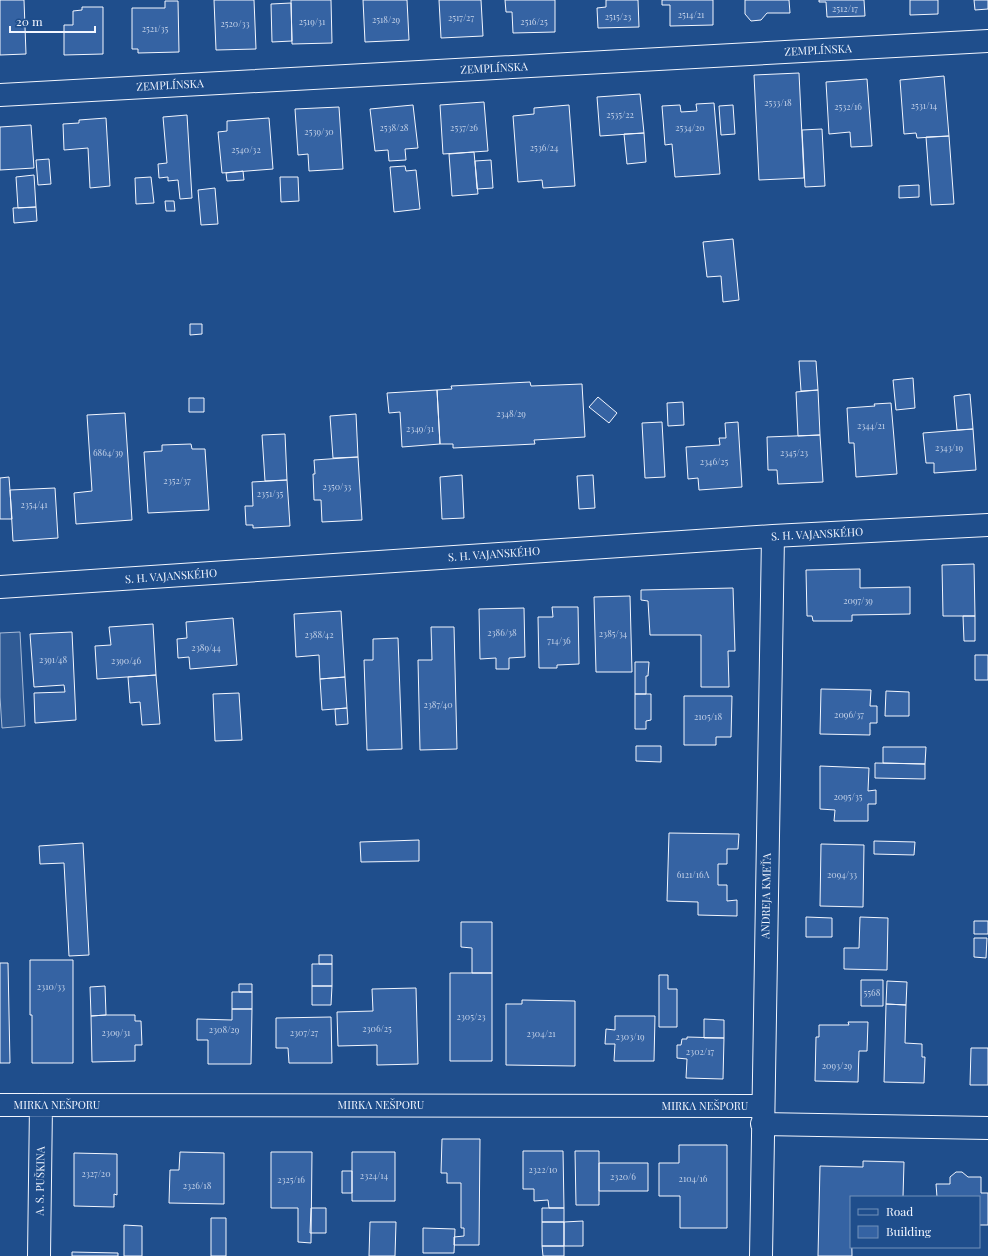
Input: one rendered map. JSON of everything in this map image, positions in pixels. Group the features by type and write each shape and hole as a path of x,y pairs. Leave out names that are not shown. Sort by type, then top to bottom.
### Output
{"street":[{"name":"ZEMPLÍNSKA","path":"0,95 988,41"},
{"name":"S. H. VAJANSKÉHO","path":"0,587 773,536 988,525"},
{"name":"ANDREJA KMEŤA","path":"761,1256 773,536"},
{"name":"MIRKA NEŠPORU","path":"0,1105 763,1115 988,1128"},
{"name":"A. S. PUŠKINA","path":"39,1256 41,1105"}],"shaded area":[{"path":"20,632 25,726 2,728 0,697 0,633"}],"building":[{"path":"0,0 24,0 26,54 0,55"},
{"path":"214,0 254,0 256,49 216,50"},
{"path":"291,0 331,0 332,43 292,44"},
{"path":"363,0 407,0 409,40 365,42"},
{"path":"439,0 481,0 483,36 441,38"},
{"path":"505,0 555,0 555,32 513,33 512,12 506,12"},
{"path":"606,0 638,0 639,27 598,28 597,8 606,7"},
{"path":"662,0 713,0 713,25 670,26 670,5 662,5"},
{"path":"745,0 789,0 790,13 767,13 761,20 751,21 745,14"},
{"path":"819,0 864,0 865,16 827,17 826,2 819,2"},
{"path":"910,0 938,0 938,14 910,15"},
{"path":"974,0 988,0 988,9 975,10"},
{"path":"165,1 178,1 179,52 138,53 138,49 132,49 132,8 165,8"},
{"path":"291,3 292,41 272,42 271,4"},
{"path":"82,7 103,7 103,54 64,55 64,25 73,25 73,11 82,10"},
{"path":"799,73 804,178 759,180 754,75"},
{"path":"944,76 949,136 917,138 916,133 904,134 900,80"},
{"path":"867,79 872,146 851,147 850,132 829,134 826,82"},
{"path":"640,94 644,133 600,136 597,97"},
{"path":"484,102 488,151 443,154 440,105"},
{"path":"714,103 720,174 675,177 672,144 665,145 662,106 680,105 681,112 697,111 696,104"},
{"path":"413,105 418,148 405,149 406,160 389,161 388,150 375,151 370,109"},
{"path":"569,105 575,186 543,188 542,180 518,182 513,116 534,114 534,108"},
{"path":"733,105 735,134 721,135 719,106"},
{"path":"339,107 343,169 309,171 308,154 298,155 295,109"},
{"path":"187,115 192,198 180,199 178,180 168,181 168,177 159,178 158,164 167,163 163,117"},
{"path":"106,118 110,186 90,188 88,148 64,150 63,124 79,123 79,120"},
{"path":"269,118 273,169 222,173 218,132 227,131 227,121"},
{"path":"31,125 34,168 0,170 0,127"},
{"path":"822,129 825,186 805,187 802,130"},
{"path":"644,133 646,162 627,164 624,134"},
{"path":"949,136 954,204 931,205 926,137"},
{"path":"474,152 478,194 452,196 449,154"},
{"path":"49,159 51,184 38,185 36,160"},
{"path":"491,160 493,188 477,189 475,161"},
{"path":"405,166 406,171 416,170 420,209 394,212 390,167"},
{"path":"243,171 244,180 227,181 226,173"},
{"path":"34,175 36,207 18,208 16,177"},
{"path":"151,177 154,203 136,204 135,178"},
{"path":"280,177 298,177 299,201 281,202"},
{"path":"919,185 919,197 899,198 899,186"},
{"path":"215,188 218,224 201,225 198,190"},
{"path":"165,201 174,201 175,211 166,211"},
{"path":"36,207 37,221 14,223 13,208"},
{"path":"733,239 739,300 723,302 721,276 707,277 703,242"},
{"path":"190,324 202,324 202,334 190,335"},
{"path":"799,361 816,361 818,390 801,391"},
{"path":"913,378 915,408 896,410 893,380"},
{"path":"530,382 531,386 582,384 585,437 534,440 535,444 453,448 453,444 440,444 437,390 452,389 451,386"},
{"path":"437,390 440,444 402,447 400,412 389,413 387,393"},
{"path":"818,390 820,435 798,436 796,392"},
{"path":"970,394 973,429 957,430 954,396"},
{"path":"598,397 617,413 609,423 589,407"},
{"path":"189,398 204,398 204,412 189,412"},
{"path":"683,402 684,425 668,426 667,403"},
{"path":"891,403 897,474 856,477 854,443 849,443 847,408"},
{"path":"125,413 132,520 76,524 74,493 92,491 87,415"},
{"path":"356,414 358,457 333,458 330,416"},
{"path":"662,422 665,477 645,478 642,423"},
{"path":"738,422 742,487 699,490 698,478 688,479 686,447 720,445 719,438 726,438 725,423"},
{"path":"973,429 976,470 934,473 934,463 926,463 923,433"},
{"path":"285,434 287,480 265,481 262,435"},
{"path":"820,435 823,482 778,484 777,470 768,470 767,437"},
{"path":"191,444 192,449 205,449 209,510 148,513 144,452 162,451 162,445"},
{"path":"358,457 362,520 322,522 321,500 314,500 314,460"},
{"path":"462,475 464,518 442,519 440,477"},
{"path":"593,475 595,508 579,509 577,476"},
{"path":"9,477 12,519 0,519 0,478"},
{"path":"287,480 290,526 253,528 253,525 246,525 245,506 253,506 252,482"},
{"path":"55,488 58,538 13,541 10,490"},
{"path":"974,564 975,616 943,616 942,565"},
{"path":"860,569 860,588 910,587 910,614 852,615 852,621 813,621 812,616 807,616 806,570"},
{"path":"733,588 735,651 728,651 729,687 701,687 701,635 650,635 648,601 641,600 641,590"},
{"path":"630,596 632,672 596,672 594,597"},
{"path":"552,607 578,607 579,664 557,665 557,668 539,668 538,617 553,617"},
{"path":"524,608 525,657 509,658 509,669 496,669 496,658 480,659 479,609"},
{"path":"341,611 345,677 320,679 319,655 296,657 294,614"},
{"path":"963,616 975,616 975,641 964,641"},
{"path":"233,618 237,665 190,669 189,657 178,658 177,639 187,638 186,622"},
{"path":"153,624 156,675 97,679 95,646 111,645 109,627"},
{"path":"431,627 454,627 457,749 420,750 418,660 432,660"},
{"path":"72,632 76,720 35,723 34,693 65,692 64,685 34,687 30,634"},
{"path":"398,638 402,749 367,750 364,660 373,660 373,639"},
{"path":"975,655 988,655 988,680 975,680"},
{"path":"635,662 649,662 648,676 646,676 646,694 635,694"},
{"path":"156,675 160,724 142,725 140,702 130,703 128,677"},
{"path":"345,677 347,708 322,710 320,679"},
{"path":"821,689 871,690 870,706 877,706 877,723 870,723 870,735 820,734"},
{"path":"886,691 909,692 909,716 885,716"},
{"path":"239,693 242,740 215,741 213,694"},
{"path":"635,694 651,694 651,720 646,721 646,729 635,729"},
{"path":"684,696 732,696 731,737 716,737 716,745 684,745"},
{"path":"347,708 348,724 336,725 335,709"},
{"path":"636,746 661,746 661,762 636,761"},
{"path":"883,747 926,747 925,764 883,763"},
{"path":"875,763 925,764 925,779 875,778"},
{"path":"820,766 869,768 868,791 876,790 876,804 868,804 868,821 834,821 835,810 820,809"},
{"path":"669,833 739,834 738,849 727,849 727,864 718,864 718,885 727,885 727,901 737,900 737,916 698,915 698,902 667,901"},
{"path":"419,840 419,861 361,862 360,842"},
{"path":"874,841 915,842 914,855 874,854"},
{"path":"83,843 89,955 69,956 64,863 40,864 39,846"},
{"path":"821,844 864,845 863,907 820,906"},
{"path":"806,917 832,918 832,937 806,937"},
{"path":"860,917 888,918 887,970 844,969 844,948 859,948"},
{"path":"974,921 988,921 988,934 974,934"},
{"path":"461,922 492,922 492,973 472,973 472,948 461,947"},
{"path":"974,938 987,938 986,958 974,957"},
{"path":"319,955 332,955 332,964 319,964"},
{"path":"30,960 73,960 73,1063 32,1063"},
{"path":"0,963 8,963 10,1063 0,1063"},
{"path":"312,964 332,964 332,986 312,986"},
{"path":"450,973 492,973 492,1061 450,1061"},
{"path":"659,975 668,975 668,989 677,989 677,1027 659,1027"},
{"path":"861,980 883,980 883,1006 861,1006"},
{"path":"887,981 907,982 906,1005 886,1004"},
{"path":"239,984 252,984 252,992 239,992"},
{"path":"105,986 106,1015 91,1016 90,987"},
{"path":"312,986 332,986 331,1005 312,1005"},
{"path":"416,988 418,1064 377,1065 377,1045 338,1046 337,1012 373,1011 372,989"},
{"path":"232,992 252,992 252,1009 232,1009"},
{"path":"522,1000 575,1001 575,1066 506,1065 506,1004 522,1004"},
{"path":"886,1004 906,1005 905,1043 922,1044 922,1057 925,1057 924,1083 884,1082"},
{"path":"232,1009 252,1009 251,1064 208,1064 208,1040 197,1040 197,1019 232,1020"},
{"path":"135,1015 135,1021 141,1021 142,1045 135,1045 135,1061 92,1062 91,1016"},
{"path":"615,1016 655,1016 654,1061 614,1061 615,1044 605,1044 606,1029 615,1030"},
{"path":"331,1017 332,1063 289,1063 288,1048 276,1048 276,1018"},
{"path":"704,1019 724,1020 724,1038 704,1038"},
{"path":"848,1022 868,1022 867,1051 859,1051 858,1082 815,1081 816,1037 819,1037 819,1025 849,1025"},
{"path":"687,1037 724,1038 723,1079 686,1078 687,1059 677,1058 677,1045 681,1045 682,1039 687,1039"},
{"path":"971,1048 988,1048 988,1085 970,1085"},
{"path":"442,1139 480,1139 479,1245 454,1245 454,1237 464,1236 464,1228 461,1228 461,1183 447,1183 447,1173 441,1173"},
{"path":"679,1145 727,1145 727,1228 680,1228 680,1196 659,1196 659,1163 679,1163"},
{"path":"523,1151 563,1151 564,1208 549,1208 548,1200 534,1201 534,1189 523,1189"},
{"path":"575,1151 599,1151 599,1205 576,1205"},
{"path":"180,1152 224,1153 224,1204 169,1203 170,1170 179,1170"},
{"path":"271,1152 312,1152 311,1243 298,1242 298,1208 271,1208"},
{"path":"352,1152 395,1152 395,1201 352,1201"},
{"path":"74,1153 117,1154 117,1195 114,1194 114,1207 74,1206"},
{"path":"863,1161 904,1162 903,1196 850,1196 850,1248 852,1248 852,1256 818,1256 820,1166 863,1167"},
{"path":"599,1163 648,1163 648,1191 599,1191"},
{"path":"342,1171 352,1171 352,1193 342,1193"},
{"path":"956,1172 962,1172 968,1177 981,1177 981,1193 988,1193 988,1225 980,1225 980,1196 937,1196 936,1184 950,1184 950,1177"},
{"path":"311,1208 326,1208 326,1233 310,1233"},
{"path":"542,1208 564,1208 564,1222 542,1222"},
{"path":"211,1218 226,1218 226,1256 211,1256"},
{"path":"583,1221 583,1246 564,1246 564,1222"},
{"path":"370,1222 396,1222 395,1256 369,1256"},
{"path":"542,1222 564,1222 564,1246 542,1246"},
{"path":"124,1225 142,1226 142,1256 124,1256"},
{"path":"423,1228 455,1229 454,1253 423,1253"},
{"path":"542,1246 564,1246 564,1256 543,1256"},
{"path":"72,1252 118,1253 118,1256 72,1256"}]}
